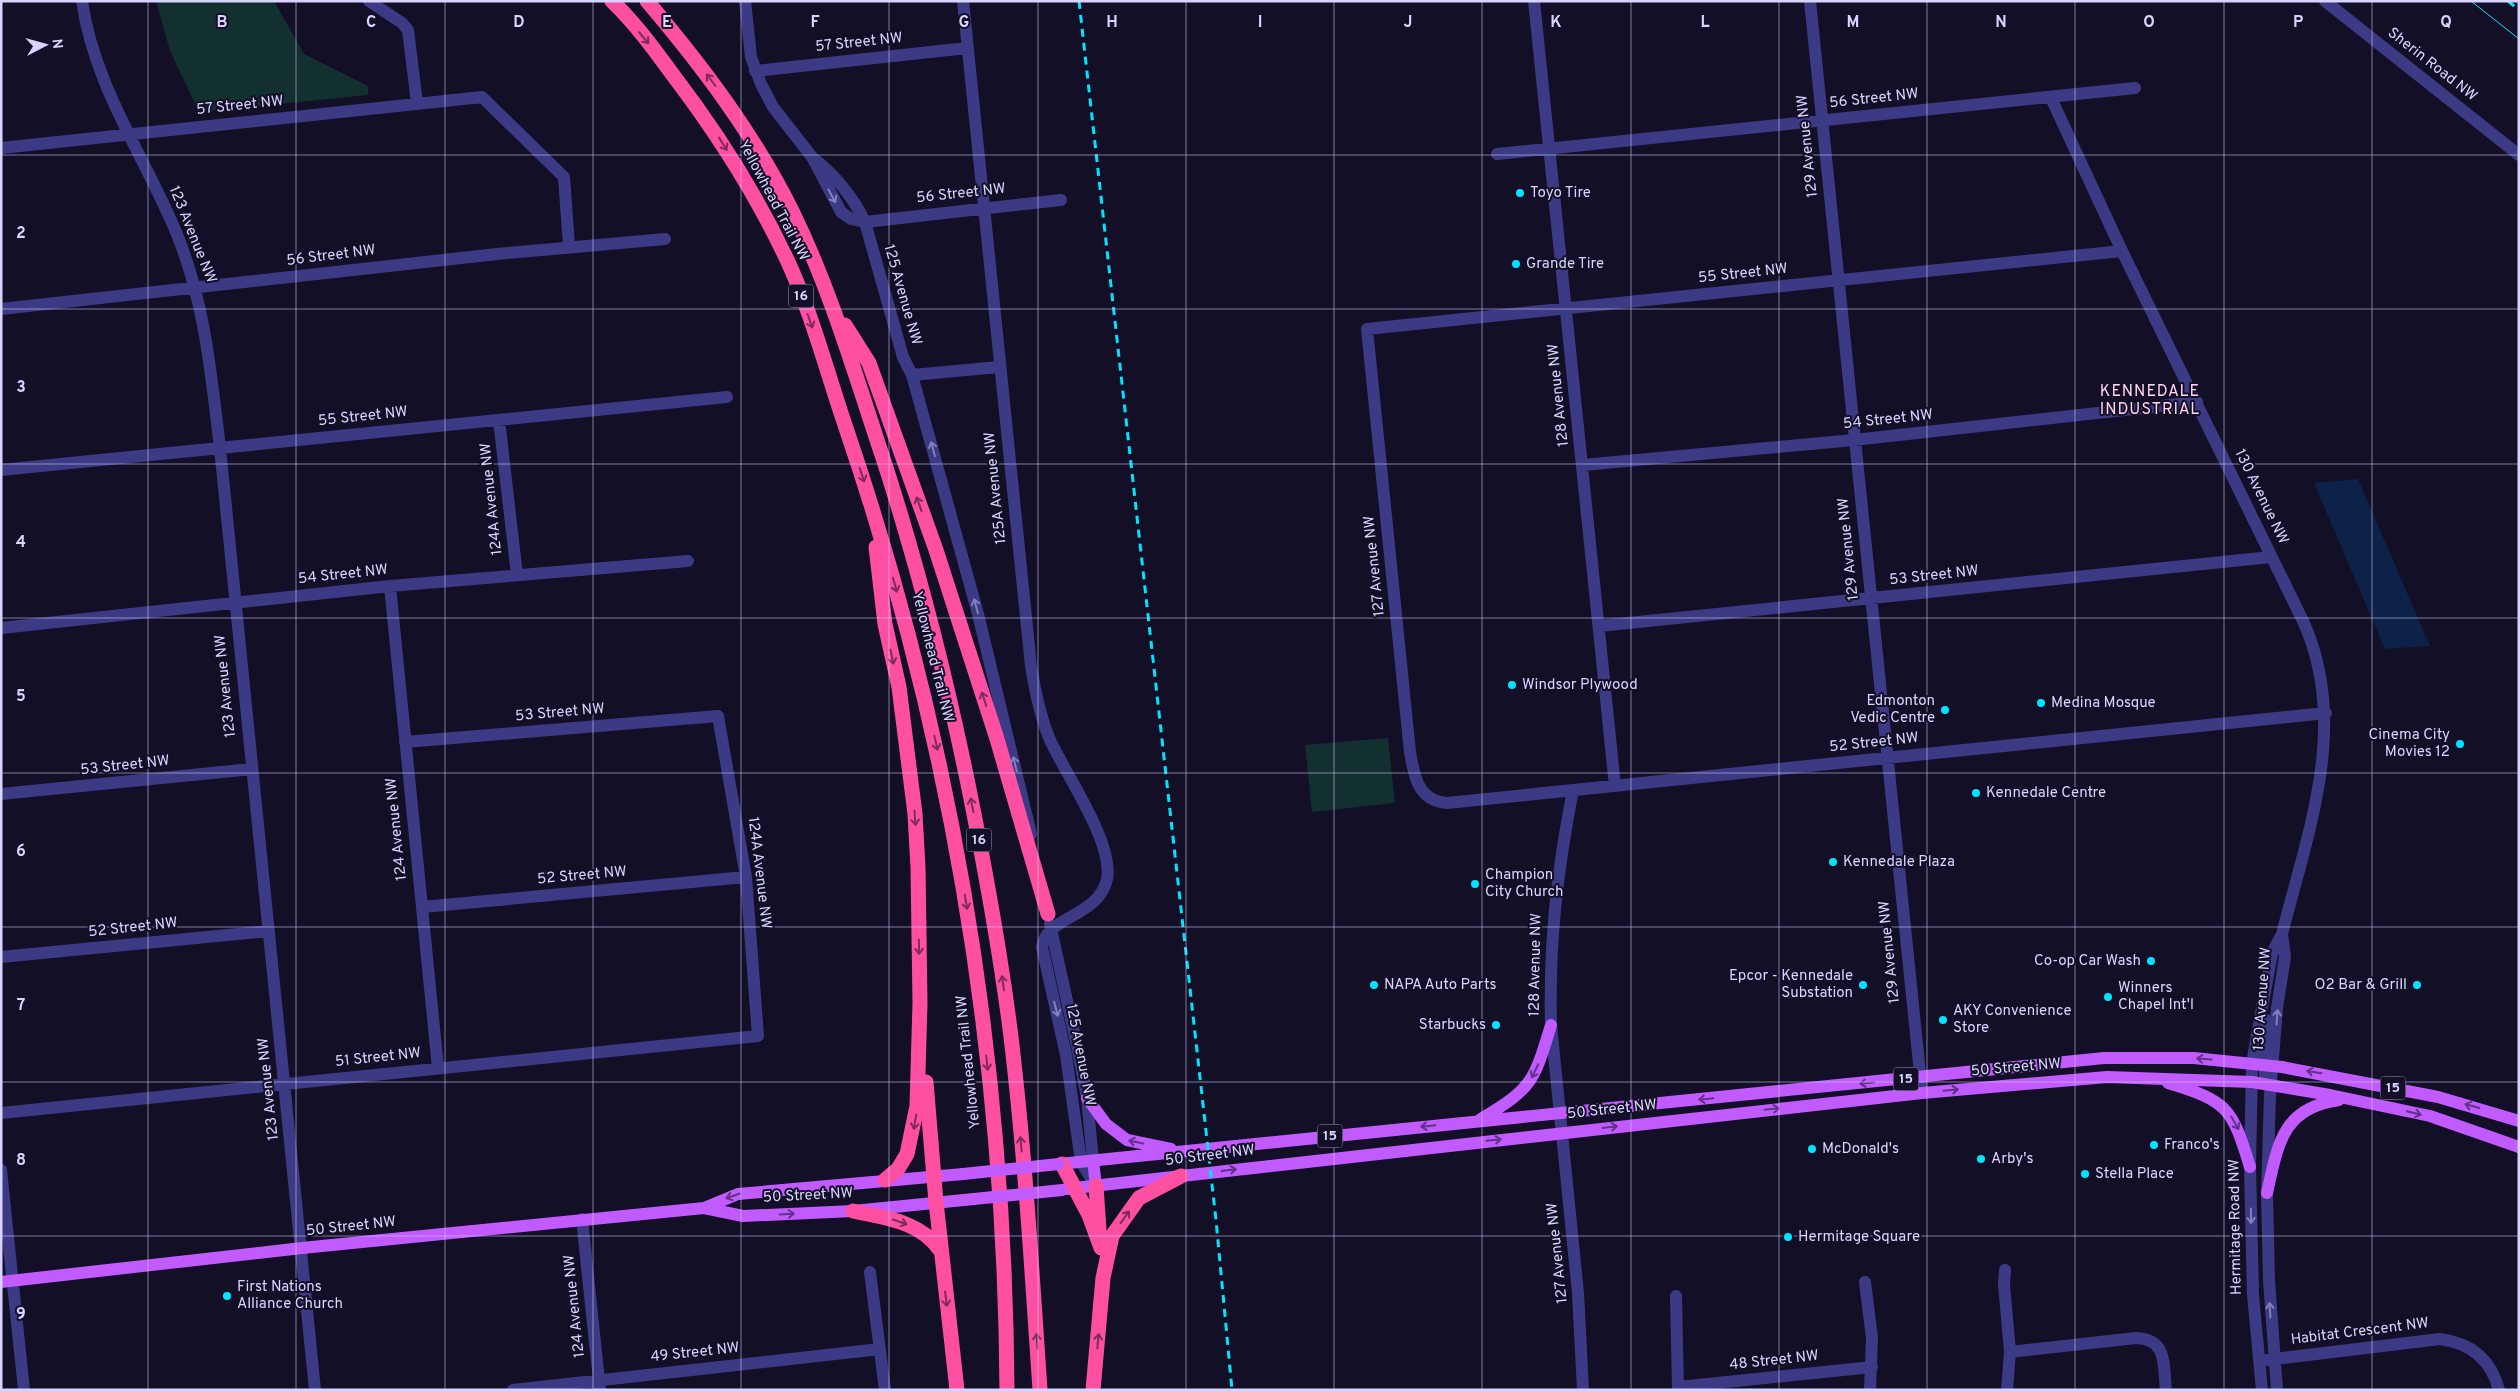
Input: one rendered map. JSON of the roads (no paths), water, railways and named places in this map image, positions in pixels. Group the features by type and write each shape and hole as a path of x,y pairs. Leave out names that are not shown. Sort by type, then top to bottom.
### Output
{"highway":[{"name":"Yellowhead Trail NW","path":"612,1 658,54 721,141 789,264 872,505 898,594 937,746 969,919 980,993 1002,1223 1007,1390"},
{"name":"Yellowhead Trail NW","path":"647,1 684,44 745,128 792,212 833,307 903,518 957,726 982,854 1011,1036 1028,1222 1040,1390"},
{"path":"833,307 869,363 933,540 997,739 1048,914"},
{"path":"872,505 885,624 899,687 914,814 918,867 920,1003 918,1091 913,1130 903,1163 894,1174 885,1180"},
{"path":"920,1003 940,1250 957,1390"},
{"path":"1060,1164 1069,1189 1089,1214 1101,1248"},
{"path":"1093,1390 1103,1278 1112,1236 1139,1198 1181,1176"},
{"path":"1096,1186 1103,1278"},
{"path":"853,1211 897,1220 916,1228 934,1241 940,1250"}],"main road":[{"path":"1476,1121 1510,1102 1526,1088 1537,1070 1551,1025"},
{"name":"50 Street NW","path":"704,1208 738,1194 1087,1162 1560,1112 1920,1078 2104,1058 2194,1058 2270,1065 2438,1097 2519,1122"},
{"name":"50 Street NW","path":"7,1281 302,1248 704,1208 743,1216 853,1211 1069,1189 1393,1151 1922,1093 2120,1077 2252,1082 2349,1098 2430,1116 2519,1148"},
{"path":"2148,1077 2206,1095 2226,1110 2236,1123 2242,1136 2250,1167"},
{"path":"1087,1098 1106,1124 1127,1140 1183,1152"},
{"path":"2267,1193 2279,1143 2291,1122 2314,1106 2349,1098"},
{"path":"1087,1162 1096,1186"}],"street":[{"name":"123 Avenue NW","path":"82,1 94,56 176,230 196,288 208,347 220,448 234,604 302,1248 315,1390"},
{"path":"369,1 402,22 408,30 416,104"},
{"name":"125 Avenue NW","path":"745,1 755,71 773,107 812,156 841,212 851,219 865,222"},
{"name":"125A Avenue NW","path":"962,1 1031,666 1036,693 1050,738 1100,838 1107,858 1107,879 1099,897 1088,908 1051,930"},
{"name":"128 Avenue NW","path":"1534,1 1615,786"},
{"name":"129 Avenue NW","path":"1810,1 1886,758 1922,1093"},
{"name":"Sherin Road NW","path":"2325,1 2519,155"},
{"name":"57 Street NW","path":"755,71 967,48"},
{"name":"56 Street NW","path":"1496,154 2135,88"},
{"name":"57 Street NW","path":"1,148 482,97 564,177 569,246"},
{"name":"130 Avenue NW","path":"2051,98 2122,250 2315,649 2322,680 2326,713 2324,758 2320,782 2282,934 2272,953 2252,1063"},
{"name":"125 Avenue NW","path":"812,156 834,174 855,202 865,222 903,357 912,375 978,614 1022,791 1087,1098 1087,1162"},
{"name":"56 Street NW","path":"865,222 1061,200"},
{"name":"56 Street NW","path":"1,309 569,246 665,239"},
{"name":"55 Street NW","path":"1367,328 1566,309 2122,250"},
{"name":"127 Avenue NW","path":"1367,328 1410,752 1415,780 1426,796"},
{"path":"912,375 999,367"},
{"name":"55 Street NW","path":"1,470 727,397"},
{"name":"54 Street NW","path":"1583,466 1854,440 2197,402"},
{"name":"124A Avenue NW","path":"500,420 517,575"},
{"name":"53 Street NW","path":"1599,626 2271,557"},
{"name":"54 Street NW","path":"1,628 390,586 688,561"},
{"name":"124 Avenue NW","path":"390,586 438,1068"},
{"name":"52 Street NW","path":"1426,796 1447,803 2326,713"},
{"name":"124A Avenue NW","path":"718,716 746,877 758,1036"},
{"name":"53 Street NW","path":"405,742 718,716"},
{"name":"53 Street NW","path":"1,794 252,769"},
{"name":"128 Avenue NW","path":"1560,1112 1551,1025 1550,968 1555,894 1573,790"},
{"name":"52 Street NW","path":"422,908 746,877"},
{"name":"125 Avenue NW","path":"1051,930 1042,941 1042,953 1066,1055 1087,1162"},
{"name":"52 Street NW","path":"1,957 269,931"},
{"name":"130 Avenue NW","path":"2270,1065 2285,957 2282,934"},
{"path":"2262,1004 2270,1065"},
{"name":"51 Street NW","path":"1,1113 758,1036"},
{"name":"Hermitage Road NW","path":"2252,1063 2250,1167 2253,1295 2262,1390"},
{"name":"Hermitage Road NW","path":"2270,1065 2267,1193 2268,1272 2277,1390"},
{"name":"127 Avenue NW","path":"1560,1112 1581,1325 1583,1390"},
{"path":"1,1170 7,1281 24,1390"},
{"name":"124 Avenue NW","path":"582,1219 600,1385"},
{"path":"2005,1270 2003,1280 2010,1352 2007,1390"},
{"path":"870,1272 885,1390"},
{"path":"1864,1282 1872,1338 1870,1390"},
{"path":"1676,1296 1678,1388"},
{"path":"2010,1352 2136,1338 2155,1342 2162,1355 2166,1390"},
{"name":"Habitat Crescent NW","path":"2259,1361 2440,1339 2456,1341 2479,1354 2491,1370 2499,1390"},
{"name":"49 Street NW","path":"513,1390 600,1385 880,1349"},
{"name":"48 Street NW","path":"1678,1388 1872,1367"}],"water":[{"path":"2358,479 2430,646 2385,649 2314,483"}],"tram line":[{"path":"2471,1 2519,39"}],"railway":[{"path":"1079,1 1216,1220 1232,1390"},
{"path":"2508,1 2519,10"}],"place":[{"name":"Toyo Tire","path":"1520,193"},
{"name":"Grande Tire","path":"1516,264"},
{"name":"Windsor Plywood","path":"1512,685"},
{"name":"Medina Mosque","path":"2041,703"},
{"name":"Edmonton Vedic Centre","path":"1945,710"},
{"name":"Cinema City Movies 12","path":"2460,744"},
{"name":"Kennedale Centre","path":"1976,793"},
{"name":"Kennedale Plaza","path":"1833,862"},
{"name":"Champion City Church","path":"1475,884"},
{"name":"Co-op Car Wash","path":"2151,961"},
{"name":"NAPA Auto Parts","path":"1374,985"},
{"name":"Epcor - Kennedale Substation","path":"1863,985"},
{"name":"O2 Bar & Grill","path":"2417,985"},
{"name":"Winners Chapel Int'l","path":"2108,997"},
{"name":"AKY Convenience Store","path":"1943,1020"},
{"name":"Starbucks","path":"1496,1025"},
{"name":"Franco's","path":"2154,1145"},
{"name":"McDonald's","path":"1812,1149"},
{"name":"Arby's","path":"1981,1159"},
{"name":"Stella Place","path":"2085,1174"},
{"name":"Hermitage Square","path":"1788,1237"},
{"name":"First Nations Alliance Church","path":"227,1296"}],"district":[{"name":"KENNEDALE INDUSTRIAL","path":"2150,401"}]}
